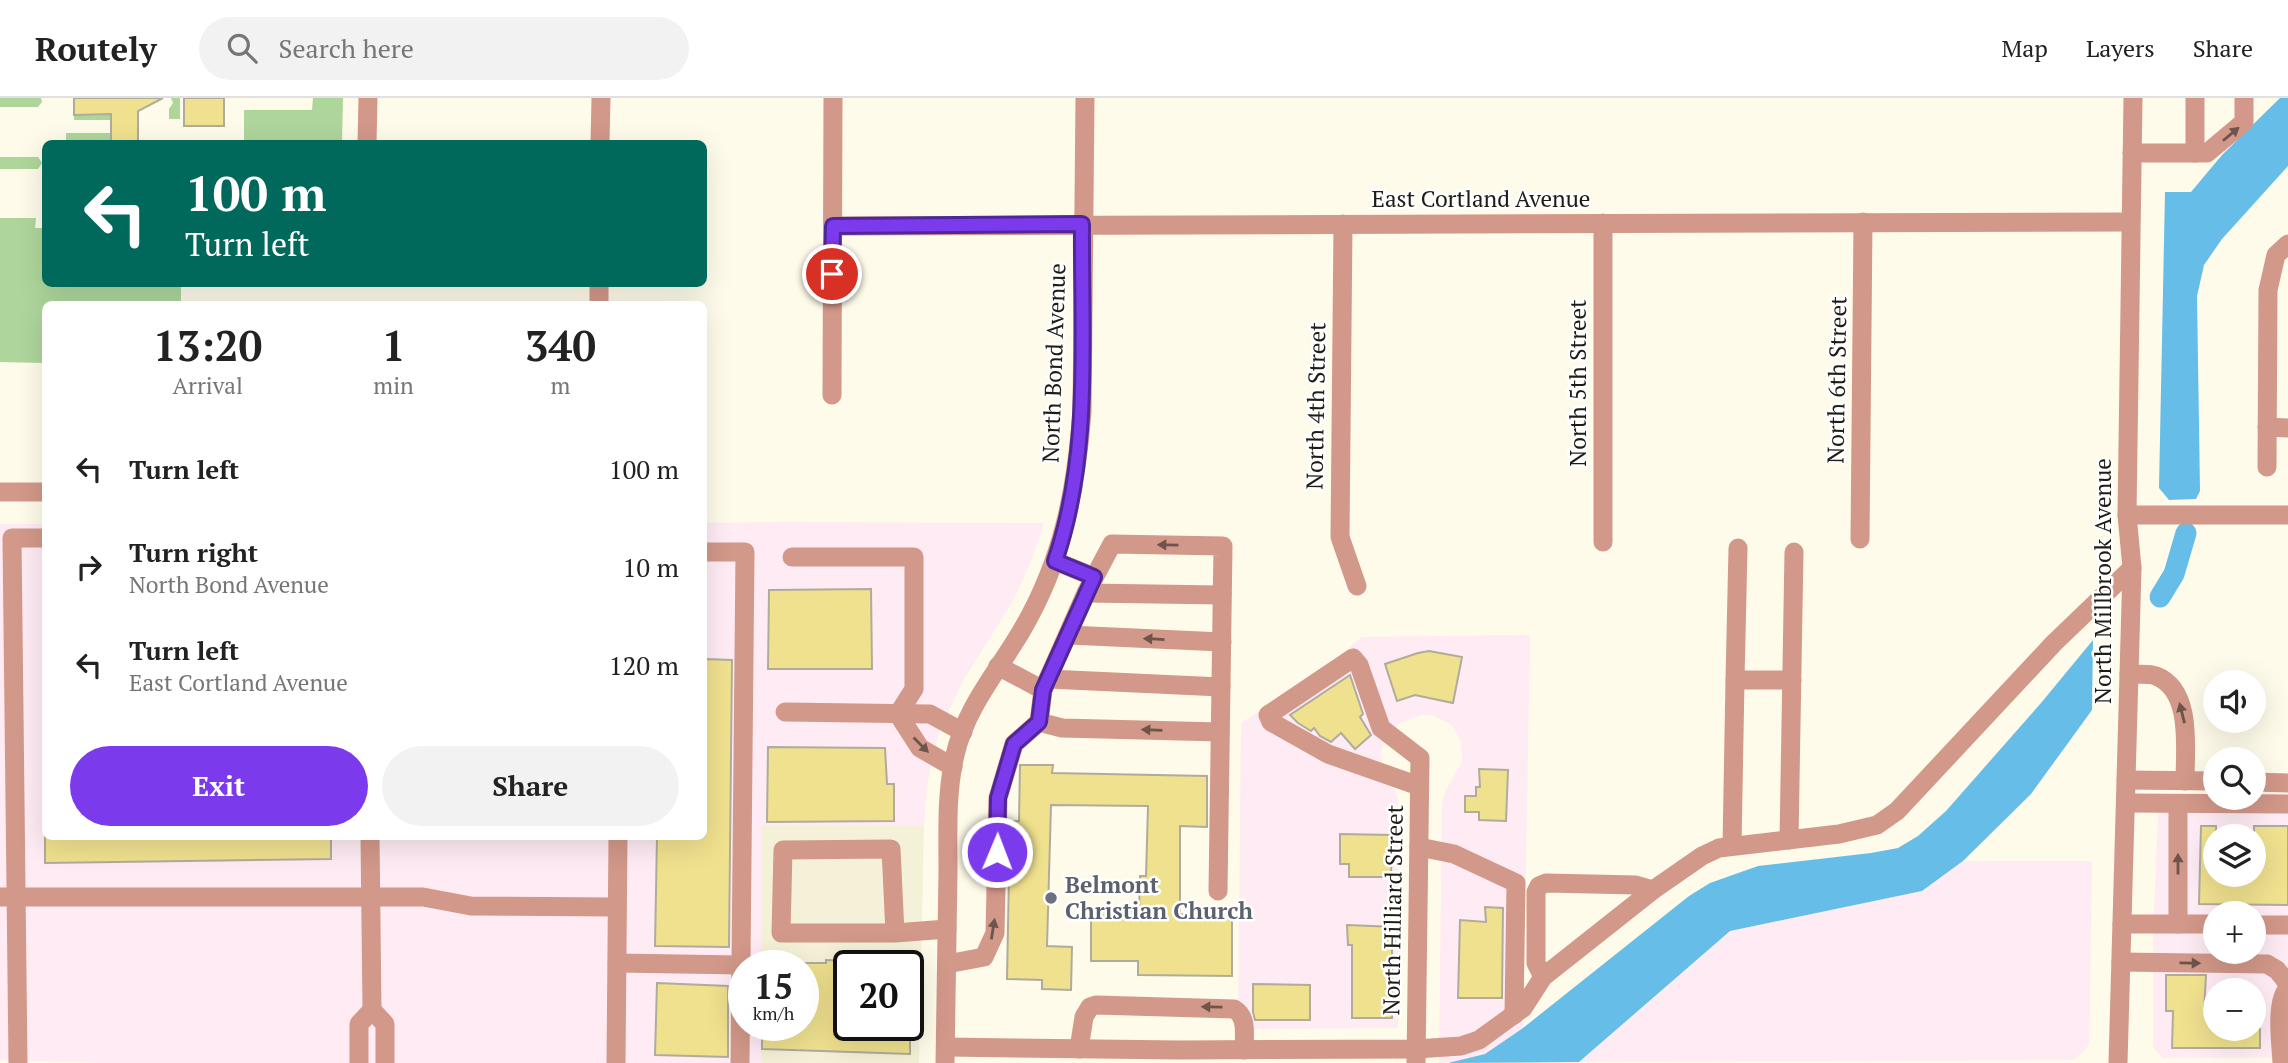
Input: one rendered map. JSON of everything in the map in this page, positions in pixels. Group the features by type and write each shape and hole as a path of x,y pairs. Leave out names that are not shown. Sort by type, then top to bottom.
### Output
{"street":[{"path":"367,140 368,98"},
{"path":"600,140 601,98"},
{"path":"832,395 833,98"},
{"name":"North Bond Avenue","path":"945,1055 949,800 953,767 968,715 1022,631 1055,561 1066,528 1078,461 1082,412 1085,98"},
{"name":"North Millbrook Avenue","path":"2119,1063 2132,568 2127,515 2133,98"},
{"path":"2195,98 2195,153"},
{"path":"2132,153 2207,153 2245,122 2244,98"},
{"name":"North 6th Street","path":"1860,539 1863,222"},
{"name":"East Cortland Avenue","path":"833,226 2130,222"},
{"name":"North 5th Street","path":"1603,223 1603,542"},
{"name":"North 4th Street","path":"1343,224 1340,537 1357,586"},
{"path":"2267,467 2268,290 2276,255 2288,244"},
{"path":"2267,427 2288,428"},
{"path":"0,492 42,492"},
{"path":"2127,515 2288,515"},
{"path":"18,1063 8,897 7,602 12,538 42,538"},
{"path":"947,964 984,957 995,933 998,798 1014,744 1039,722 1046,684 1090,585 1112,544 1223,546 1218,891"},
{"path":"1732,846 1738,548"},
{"path":"707,552 745,552 741,950"},
{"path":"1789,840 1794,552"},
{"path":"792,557 914,556 914,689 898,714"},
{"path":"1055,561 1090,585 1222,595"},
{"path":"945,1055 1079,1049 1244,1050 1416,1056 1479,1040 1523,1008 1543,977 1653,890 1711,851 1877,825 1897,811 2054,643 2132,568"},
{"path":"1069,635 1222,642"},
{"name":"North Hilliard Street","path":"1416,1056 1420,758 1381,728 1359,665 1353,658 1268,715 1271,722 1328,754 1419,786"},
{"path":"998,666 1046,684 1221,687"},
{"path":"2129,674 2157,676 2171,688 2185,711 2185,781"},
{"path":"1735,680 1792,680"},
{"path":"785,712 930,714 963,732"},
{"path":"898,714 920,748 953,767"},
{"path":"1039,722 1062,728 1220,732"},
{"path":"2126,780 2203,781"},
{"path":"2266,782 2288,783"},
{"path":"2126,803 2288,804"},
{"path":"2178,924 2184,804"},
{"path":"370,840 372,1010 385,1024 385,1063"},
{"path":"616,1063 618,840"},
{"path":"1419,847 1454,854 1516,883 1514,1015"},
{"path":"895,933 891,849 783,850 781,933 895,933 947,929"},
{"path":"1543,977 1536,963 1536,892 1539,886 1546,883 1636,885 1653,890"},
{"path":"8,897 423,897 471,906 617,907"},
{"path":"2122,923 2203,924"},
{"path":"2266,925 2288,925"},
{"path":"2121,962 2267,964 2277,970 2288,986 2282,994 2280,1004 2282,1063"},
{"path":"617,963 728,965"},
{"path":"1079,1049 1084,1017 1090,1007 1096,1005 1234,1009 1240,1012 1244,1022 1244,1050"},
{"path":"359,1063 359,1024 372,1010"},
{"path":"740,1041 740,1063"}],"shaded area":[{"path":"707,523 1044,523 1030,564 1012,603 965,677 940,730 931,762 924,826 762,827 761,950 728,950 728,1041 761,1041 761,1063 104,1063 0,1060 0,524 42,524 42,840 707,840"},
{"path":"1530,635 1523,1028 1485,1054 1463,1061 1439,1063 1442,803 1445,792 1462,762 1462,751 1461,741 1452,725 1433,715 1421,715 1400,723 1390,731 1384,738 1381,756 1382,765 1397,795 1398,806 1398,1028 1238,1029 1241,723 1333,662 1362,637"},
{"path":"2266,794 2288,794 2288,1058 2163,1058 2153,1047 2153,936 2159,795 2203,795 2203,810 2266,810"},
{"path":"762,826 924,826 921,950 833,950 833,1041 919,1041 919,1063 761,1063 761,1041 819,1041 819,950 761,950"},
{"path":"1963,861 2092,861 2089,1045 2074,1060 1579,1062 1730,931 1922,891"}],"green space":[{"path":"0,98 41,98 42,102 38,107 0,107"},
{"path":"171,98 180,98 180,119 169,119 169,109 173,103"},
{"path":"313,98 343,98 342,140 244,140 244,110 312,110"},
{"path":"111,114 111,120 74,120 74,115"},
{"path":"66,133 111,133 111,140 66,140"},
{"path":"0,157 38,157 42,163 38,169 0,169"},
{"path":"0,218 36,218 35,228 42,228 42,287 181,287 181,301 42,301 42,363 0,362"}],"water":[{"path":"2280,98 2288,98 2288,166 2222,239 2204,265 2197,296 2200,491 2196,499 2169,500 2159,488 2165,192 2191,192 2222,155"},
{"path":"2093,640 2092,710 2031,794 1963,861 1922,891 1730,931 1579,1062 1448,1063 1485,1054 1523,1028 1689,896 1710,883 1758,866 1898,848 1918,836 1946,811"}],"building":[{"path":"74,98 163,98 138,111 138,140 111,140 111,114 74,115"},
{"path":"184,98 224,98 224,126 184,126"},
{"path":"871,589 872,669 768,669 769,590"},
{"path":"1429,651 1462,657 1453,703 1415,695 1397,701 1385,664"},
{"path":"707,659 732,660 729,947 655,946 657,840 707,840"},
{"path":"1350,675 1363,714 1360,717 1371,735 1355,749 1341,733 1331,742 1320,736 1314,728 1311,731 1290,715"},
{"path":"768,747 885,748 887,784 894,784 894,821 767,822"},
{"path":"1020,765 1053,765 1052,773 1207,776 1207,827 1180,826 1180,914 1232,917 1232,976 1138,975 1138,961 1091,961 1091,911 1139,911 1140,876 1146,876 1148,806 1051,805 1047,946 1072,947 1071,990 1042,989 1042,980 1007,979 1010,822 1019,821"},
{"path":"1479,769 1508,770 1506,821 1479,820 1479,812 1465,812 1465,796 1476,796 1476,787 1480,787"},
{"path":"2201,826 2203,887 2266,887 2266,826 2288,826 2288,905 2266,905 2266,901 2203,901 2203,904 2199,904"},
{"path":"1340,834 1392,835 1391,877 1349,877 1349,864 1340,864"},
{"path":"45,840 331,840 331,859 45,863"},
{"path":"1485,907 1503,908 1502,998 1458,998 1460,920 1486,922"},
{"path":"1347,925 1396,927 1392,946 1392,1018 1352,1018 1352,945 1348,945"},
{"path":"826,960 833,960 833,1041 910,1041 910,1054 762,1049 762,1041 819,1041 819,963 826,963"},
{"path":"2166,975 2206,975 2203,978 2203,1041 2260,1041 2260,1048 2172,1048 2173,1011 2166,1011"},
{"path":"657,983 728,986 728,1057 655,1055"},
{"path":"1253,984 1310,985 1310,1020 1255,1020"}],"waterway":[{"path":"2160,597 2174,574 2186,533"}],"place":[{"name":"Belmont Christian Church","path":"1051,898"}],"route":[{"path":"832,274 833,226 1082,224 1082,412 1072,499 1055,561 1094,577 1043,690 1039,722 1014,744 998,798 997,852"}]}
